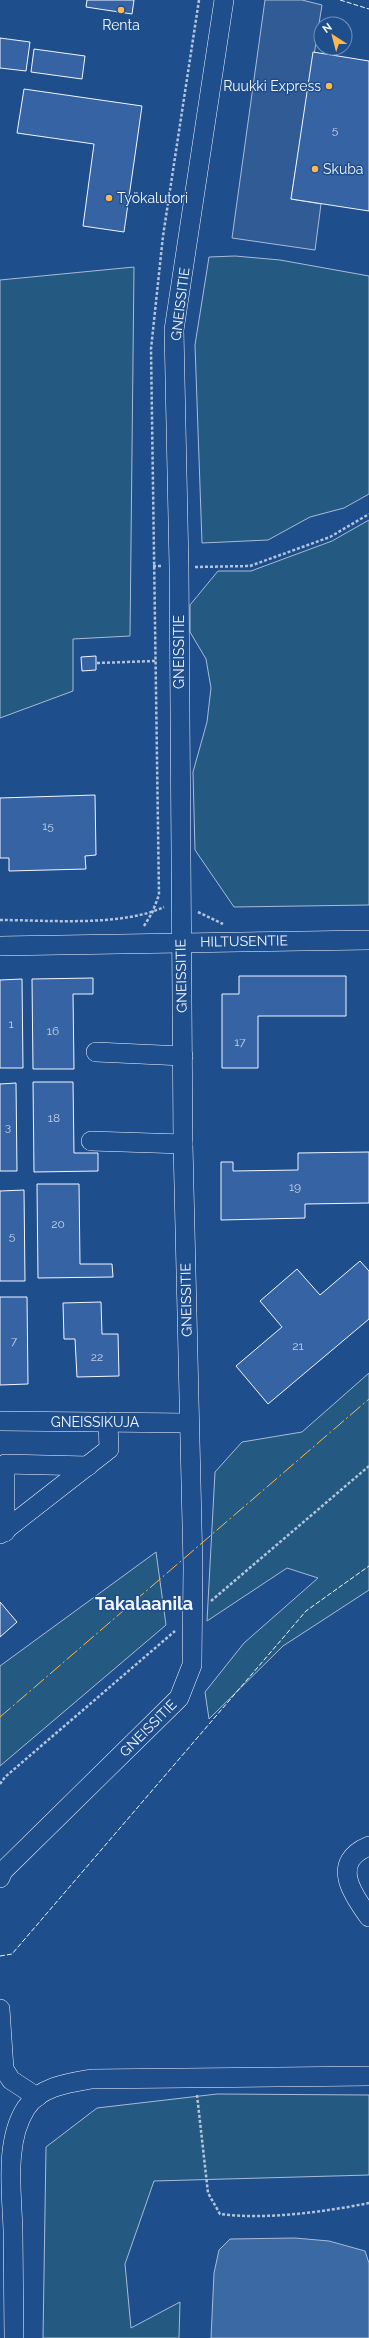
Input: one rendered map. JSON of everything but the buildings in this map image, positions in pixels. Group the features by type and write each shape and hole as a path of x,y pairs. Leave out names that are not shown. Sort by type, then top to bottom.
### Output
{"street":[{"name":"GNEISSITIE","path":"0,1878 3,1871 179,1698 192,1665 193,1567 183,1144 179,567 174,330 224,0"},
{"name":"HILTUSENTIE","path":"0,946 369,940"},
{"path":"96,1052 182,1056"},
{"path":"91,1141 183,1144"},
{"name":"GNEISSIKUJA","path":"0,1421 189,1422"},
{"path":"2,1533 109,1449 108,1422"},
{"path":"2,1533 5,1464 88,1466"},
{"path":"369,1846 350,1859 346,1874 351,1893 369,1917"},
{"path":"0,2009 4,2069 11,2080 37,2097"},
{"path":"14,2338 13,2150 20,2119 27,2107 37,2097 50,2089 65,2083 90,2079 369,2076"}],"path":[{"path":"153,566 250,566 330,537 369,514"},
{"path":"97,663 155,661"},
{"path":"235,1580 369,1466"},
{"path":"0,1784 5,1777 140,1661"},
{"path":"196,2078 208,2193 220,2214 239,2216 336,2209 369,2203"}],"shaded area":[{"path":"265,0 302,0 322,5 320,16 313,16 314,56 291,199 321,204 315,250 232,238"},
{"path":"235,256 280,260 369,276 369,494 344,508 310,517 268,540 202,543 195,345 209,257"},
{"path":"134,267 130,636 73,639 73,691 0,718 0,280"},
{"path":"369,520 369,905 234,907 195,850 193,772 207,722 211,688 206,659 190,632 190,605 218,571 251,571 332,541"},
{"path":"369,1373 369,1590 283,1646 209,1719 205,1692 244,1643 318,1578 287,1568 207,1621 215,1472 242,1442 302,1432"},
{"path":"156,1552 166,1625 0,1766 0,1666"},
{"path":"217,2094 369,2095 369,2175 154,2181 125,2264 131,2328 180,2302 179,2338 43,2338 46,2147 97,2108"},
{"path":"295,2238 329,2241 365,2251 369,2263 369,2338 211,2338 214,2273 219,2250 230,2239"}],"fence":[{"path":"340,0 369,9"},
{"path":"0,1956 12,1954 306,1611 369,1566"}],"power":[{"path":"0,1717 369,1399"}],"place":[{"name":"Renta","path":"121,10"},
{"name":"Ruukki Express","path":"329,86"},
{"name":"Skuba","path":"315,169"},
{"name":"Työkalutori","path":"109,198"}],"district":[{"name":"Takalaanila","path":"144,1604"}]}
